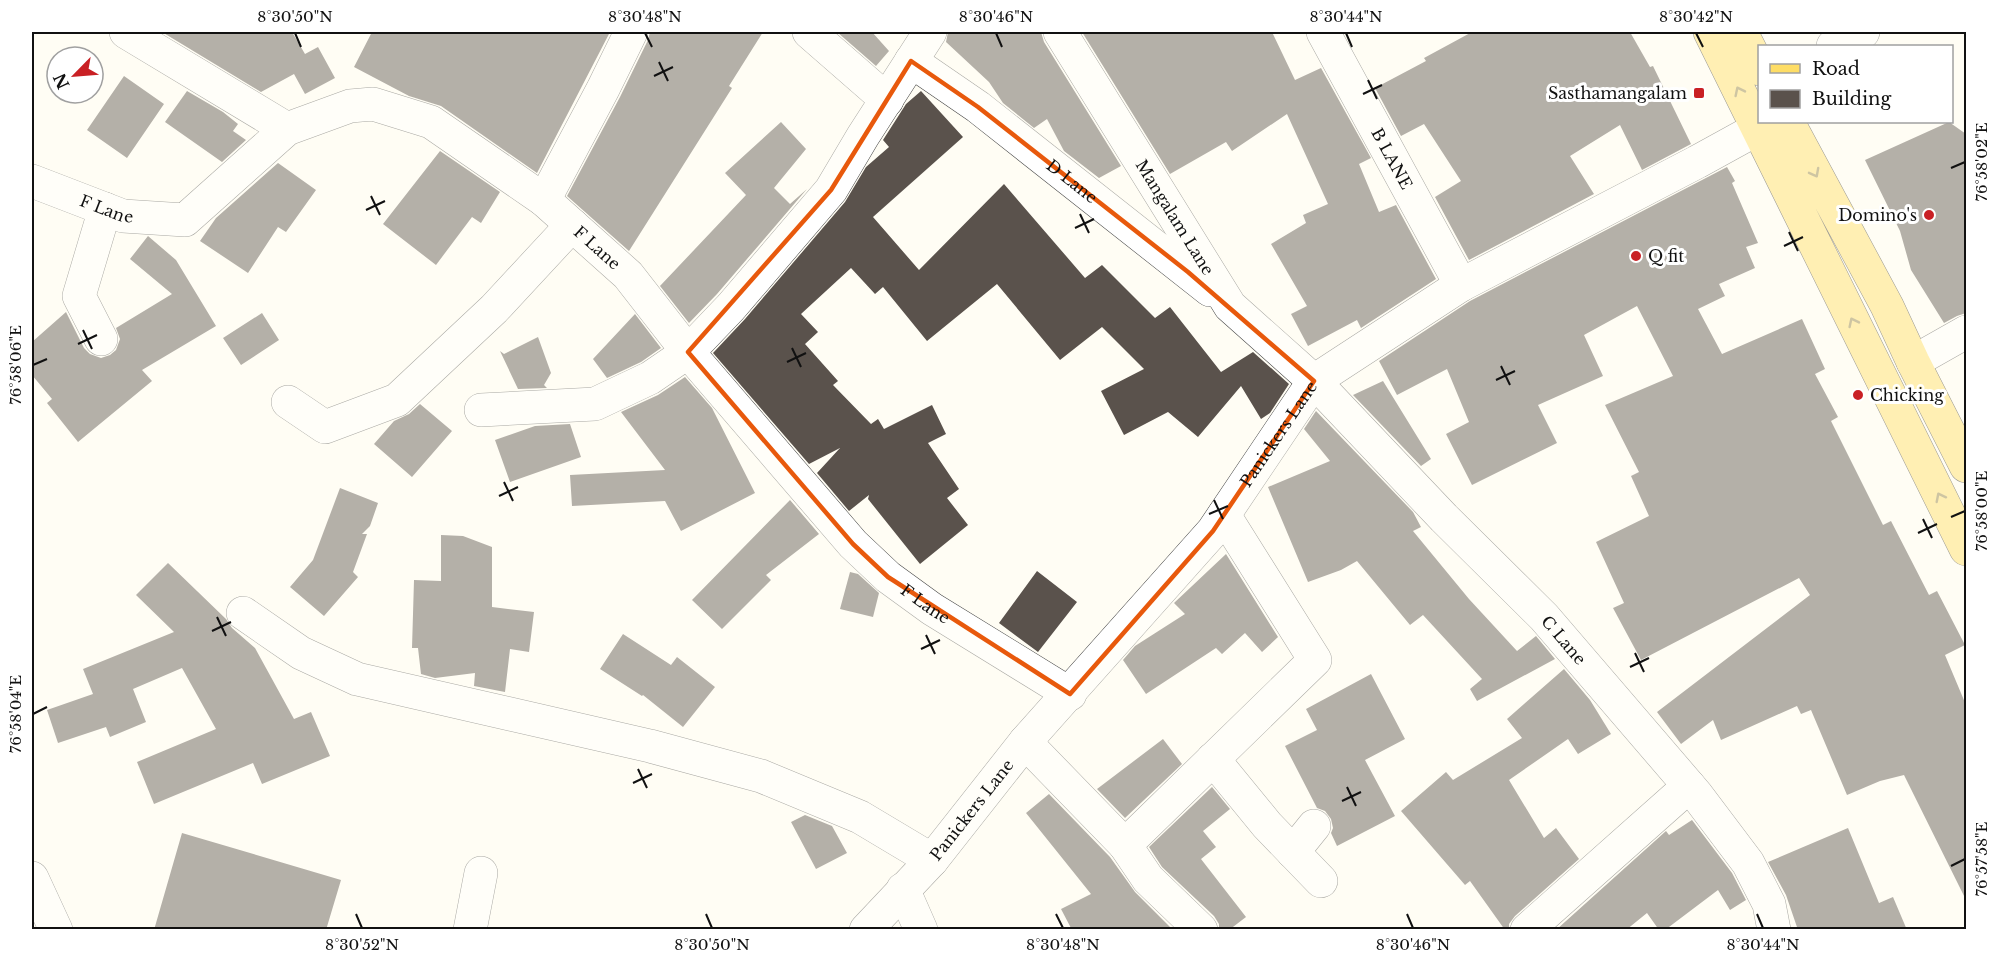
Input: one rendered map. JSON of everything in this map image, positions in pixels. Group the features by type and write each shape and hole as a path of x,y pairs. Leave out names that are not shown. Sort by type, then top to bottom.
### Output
{"main road":[{"path":"1710,32 1758,104"},
{"path":"1742,32 1758,65"},
{"path":"1772,125 1887,306 1966,466"},
{"path":"1772,125 1966,549"}],"street":[{"path":"126,32 287,129"},
{"path":"544,200 631,32"},
{"path":"809,32 887,100"},
{"path":"480,410 595,404 650,378 688,352 831,190 862,136 930,32"},
{"name":"Mangalam Lane","path":"1060,32 1230,306 1314,381"},
{"name":"B LANE","path":"1323,32 1461,285"},
{"path":"1835,45 1863,32"},
{"name":"D Lane","path":"911,60 978,106 1230,306"},
{"name":"F Lane","path":"32,182 123,216 184,220 287,129 350,106 373,104 431,122 544,200 628,275 688,352 853,544 888,577 932,609 1070,694"},
{"name":"Panickers Lane","path":"866,930 932,860 1025,742 1213,531 1314,381 1461,285 1772,125"},
{"path":"101,339 79,296 105,209"},
{"path":"288,402 325,427 397,400 494,309 572,225"},
{"path":"1913,362 1966,332"},
{"name":"C Lane","path":"1314,381 1444,518 1544,617 1689,786 1748,863 1769,904 1774,930"},
{"path":"1125,845 1315,660 1224,515"},
{"path":"243,613 301,653 357,679 650,746 761,776 860,817 932,860"},
{"path":"1025,742 1125,845 1148,879 1201,930"},
{"path":"1213,759 1267,825 1322,881"},
{"path":"1527,930 1689,786"},
{"path":"1293,852 1314,826"},
{"path":"470,930 481,873"},
{"path":"32,878 56,930"},
{"path":"903,889 921,930"}],"highlighted area":[{"path":"911,61 978,107 1188,272 1314,381 1213,531 1070,694 888,577 853,544 688,352 831,190"}],"building":[{"path":"162,32 292,32 305,54 318,47 335,78 305,94 294,74 261,92"},
{"path":"372,32 610,32 537,173 441,106 409,96 354,67"},
{"path":"650,32 763,32 729,86 732,88 629,251 567,196 620,97"},
{"path":"837,32 872,32 889,51 876,66"},
{"path":"948,32 1041,32 1044,42 1121,166 1099,178 1064,151 1047,119 1034,128 1003,103 989,82 946,42"},
{"path":"1082,32 1272,32 1295,80 1321,68 1371,158 1359,164 1379,212 1396,205 1436,279 1361,328 1357,320 1308,346 1291,314 1307,306 1271,244 1306,223 1303,215 1328,204 1287,114 1232,151 1226,142 1170,174"},
{"path":"1472,32 1630,32 1650,67 1653,66 1691,144 1642,170 1620,125 1570,156 1594,194 1469,260 1435,197 1461,181 1424,124 1401,136 1375,88 1426,61 1424,58"},
{"path":"124,76 164,104 127,158 87,130"},
{"path":"187,91 223,112 238,124 233,131 246,140 222,162 165,122"},
{"path":"921,91 963,137 873,217 919,270 1004,184 1085,278 1102,265 1155,318 1170,307 1221,372 1253,352 1289,384 1270,413 1261,419 1241,386 1198,437 1168,412 1124,435 1101,391 1144,369 1102,327 1060,360 997,284 927,341 883,287 875,294 851,268 801,314 818,332 805,344 838,381 833,385 871,424 878,419 884,429 932,405 946,434 928,443 959,489 947,498 968,525 920,564 868,499 869,495 849,511 817,473 840,448 809,464 713,353 845,202 866,167 889,147 883,140 906,104"},
{"path":"781,122 806,149 774,188 790,204 807,189 717,294 689,323 660,286 746,195 725,173"},
{"name":"Domino's","path":"1947,123 1950,123 1966,134 1966,313 1944,323 1911,270 1900,231 1865,160"},
{"path":"440,151 500,192 481,223 472,217 436,265 383,224"},
{"path":"278,163 316,190 286,232 278,227 248,273 200,241 216,218"},
{"path":"1727,167 1735,181 1732,183 1758,243 1746,247 1755,268 1719,284 1725,296 1698,309 1722,354 1802,319 1825,369 1815,374 1838,417 1831,421 1883,525 1891,521 1929,595 1937,591 1965,645 1945,655 1966,705 1966,900 1904,775 1880,781 1847,795 1811,710 1801,714 1797,706 1721,740 1713,720 1681,744 1657,712 1810,595 1799,578 1641,660 1613,608 1624,603 1596,542 1649,516 1631,476 1639,472 1605,405 1673,376 1637,306 1584,335 1603,376 1538,405 1557,443 1472,485 1446,434 1469,422 1447,369 1397,395 1379,361 1470,301"},
{"path":"148,236 176,260 216,326 142,370 152,381 78,442 47,403 52,399 32,375 32,342 66,312 84,348 90,354 101,358 116,350 120,339 116,328 172,294 130,259"},
{"path":"262,313 279,340 241,365 223,338"},
{"path":"635,314 661,348 641,362 607,378 593,359"},
{"path":"538,337 551,373 544,385 547,388 518,389 500,351 504,354"},
{"path":"685,377 712,408 755,493 681,531 665,501 572,506 570,475 665,470 621,412 658,395"},
{"path":"1383,381 1431,459 1421,466 1353,395"},
{"path":"420,404 452,431 412,477 374,444 394,421 409,414"},
{"path":"1316,411 1413,512 1421,527 1413,531 1469,599 1517,651 1536,636 1555,659 1477,701 1470,689 1482,679 1423,615 1410,625 1357,561 1341,570 1308,582 1268,487 1330,461 1304,429"},
{"path":"570,424 581,457 510,482 495,440 535,426"},
{"path":"340,488 378,503 370,526 362,534 367,534 353,572 358,577 324,616 290,587 313,560"},
{"path":"790,500 819,534 766,575 771,580 722,629 692,600"},
{"path":"441,535 463,536 492,547 492,607 534,612 529,652 510,649 505,692 474,686 475,673 435,678 421,674 418,648 412,648 414,580 441,581"},
{"path":"1226,554 1278,637 1262,652 1245,633 1222,654 1216,648 1146,694 1123,660 1135,646 1185,614 1174,603"},
{"path":"168,563 255,648 294,719 311,712 330,756 262,784 253,763 154,804 137,762 216,729 182,668 133,689 146,722 110,737 106,727 58,743 47,710 93,694 83,669 174,632 136,595"},
{"path":"1037,571 1077,602 1038,652 999,623"},
{"path":"850,572 858,574 879,593 873,617 840,609"},
{"path":"623,634 671,665 677,657 715,687 683,727 643,695 600,669"},
{"path":"1564,669 1590,700 1611,734 1578,754 1568,739 1509,780 1544,838 1556,828 1579,859 1515,916 1509,924 1509,930 1505,930 1470,881 1465,885 1401,811 1446,772 1453,780 1522,738 1507,719"},
{"path":"1371,674 1405,739 1365,760 1395,816 1337,846 1331,833 1333,828 1331,819 1325,811 1317,808 1285,746 1317,730 1306,709"},
{"path":"1163,739 1182,764 1125,818 1097,789"},
{"path":"1212,787 1230,809 1203,831 1216,847 1201,859 1246,917 1229,930 1219,930 1219,924 1214,916 1162,867 1149,847"},
{"path":"1049,794 1110,857 1135,892 1173,930 1072,930 1061,909 1091,894 1026,813"},
{"path":"805,815 832,826 847,853 816,869 791,822"},
{"path":"1692,820 1732,873 1746,900 1730,910 1718,890 1665,930 1659,930 1647,913 1626,930 1556,930 1666,831 1669,835"},
{"path":"1848,828 1879,903 1893,897 1907,930 1798,930 1786,895 1768,862"},
{"path":"182,833 341,880 326,930 154,930"}],"place":[{"name":"Sasthamangalam","path":"1699,93"},
{"name":"Domino's","path":"1929,215"},
{"name":"Q fit","path":"1636,256"},
{"name":"Chicking","path":"1858,395"}]}
